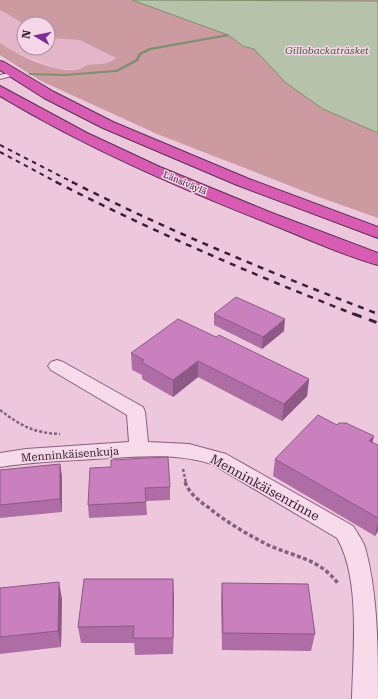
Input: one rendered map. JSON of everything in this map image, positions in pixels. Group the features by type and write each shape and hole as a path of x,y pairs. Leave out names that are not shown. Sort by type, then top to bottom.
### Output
{"highway":[{"path":"0,65 7,76 108,125 250,185 378,233"},
{"name":"Länsiväylä","path":"0,90 81,135 144,165 217,197 378,260"}],"street":[{"path":"57,366 136,412 139,449"},
{"name":"Menninkäisenrinne","path":"139,449 180,449 199,452 219,459 345,532 352,540 371,608 365,699"},
{"name":"Menninkäisenkuja","path":"0,460 26,456 139,449"}],"path":[{"path":"0,410 24,429 37,432 65,434"},
{"path":"180,449 184,475 188,488 196,498 213,512 269,545 313,562 326,569 334,575 340,591"}],"shaded area":[{"path":"0,0 378,0 378,218 316,196 157,134 41,81 0,55 0,43 16,52 16,56 22,56 47,66 67,70 77,70 87,65 106,63 113,61 116,58 80,40 56,38 56,16 16,16 16,19 0,10"},
{"path":"0,10 16,19 16,53 0,43"},
{"path":"56,38 80,40 116,58 110,63 85,65 77,70 55,68 24,56 56,56"}],"water":[{"name":"Gillobackaträsket","path":"132,0 378,1 378,133 323,109 286,83 254,49 243,46 228,35"}],"building":[{"path":"236,297 285,319 263,337 214,314"},
{"path":"178,319 216,337 219,335 309,379 284,404 198,361 173,380 141,362 144,360 131,353"},
{"path":"318,415 337,425 339,423 346,423 374,436 369,441 378,445 378,518 275,459"},
{"path":"168,457 170,487 145,488 146,502 88,505 90,468 111,467 111,460"},
{"path":"60,464 60,499 0,505 0,470"},
{"path":"84,579 173,579 173,638 133,638 134,626 78,627"},
{"path":"59,582 58,631 0,637 0,588"},
{"path":"222,583 308,584 315,634 223,633"}],"waterway":[{"path":"30,74 64,75 117,71 137,60 140,54 150,49 228,35"}],"railway":[{"path":"0,145 73,182"},
{"path":"0,152 57,183"},
{"path":"73,182 223,252 378,314"},
{"path":"57,183 204,252 356,315"},
{"path":"354,314 378,323"}]}
